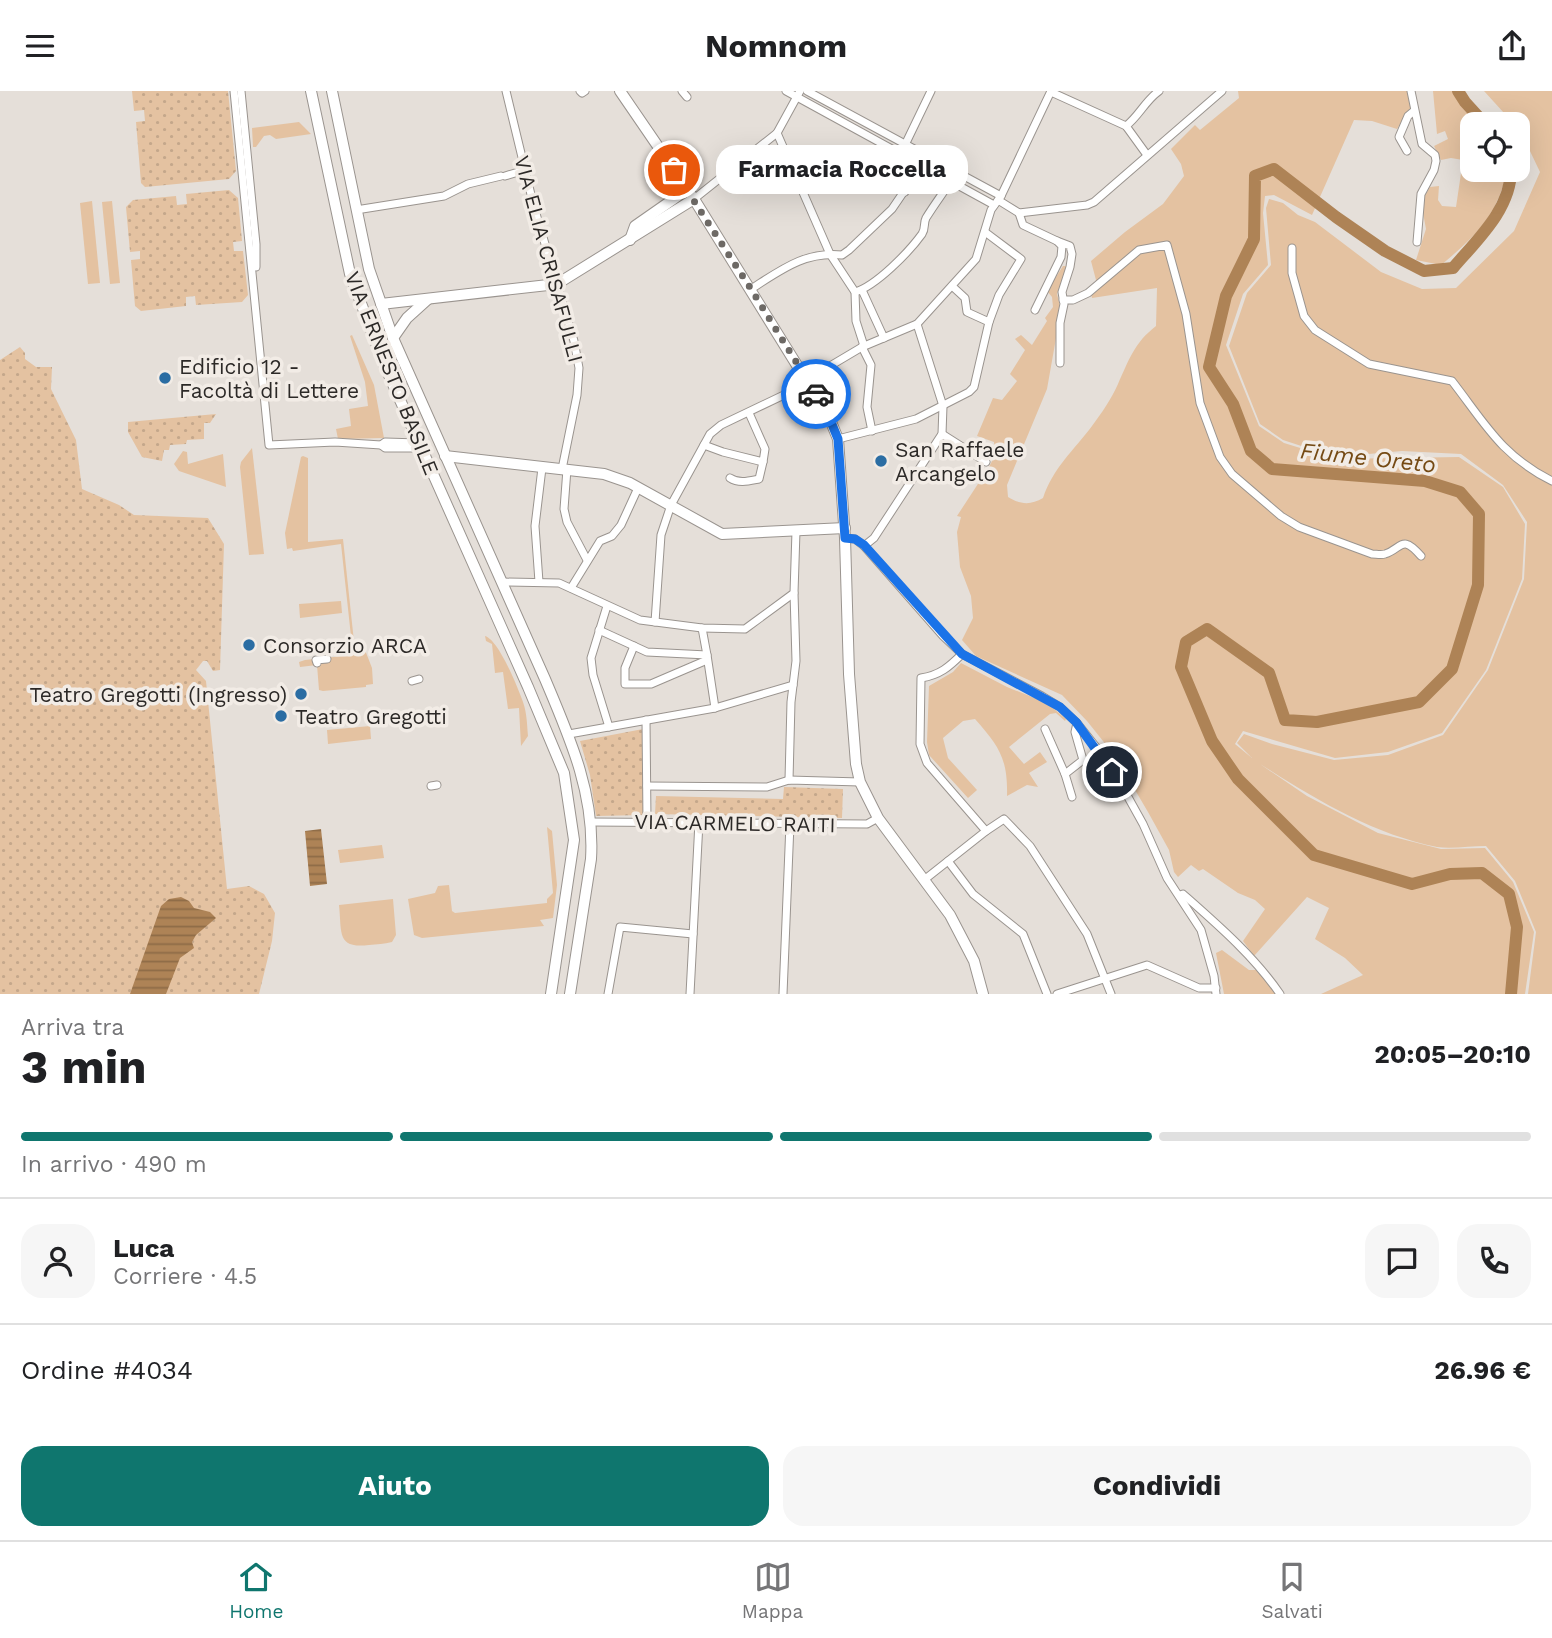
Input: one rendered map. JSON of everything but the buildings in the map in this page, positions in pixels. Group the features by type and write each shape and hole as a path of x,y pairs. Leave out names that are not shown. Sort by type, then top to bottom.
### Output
{"main road":[{"name":"VIA ERNESTO BASILE","path":"311,91 350,274 384,364 564,773 574,840 551,994"},
{"name":"VIA ERNESTO BASILE","path":"332,91 369,269 393,338 569,734 585,784 591,859 570,994"},
{"path":"620,91 691,194 751,289 829,417 838,439 845,533 849,674 856,764 860,782 878,818 950,915 974,961 983,994"},
{"path":"381,304 557,284 629,240 635,226 691,194"},
{"path":"393,338 407,318 429,297"},
{"path":"445,456 604,474 638,488 722,534 796,531 845,533"},
{"path":"528,686 545,679"}],"street":[{"path":"237,91 240,122"},
{"path":"237,91 270,445 335,442 420,446"},
{"name":"VIA ELIA CRISAFULLI","path":"506,91 579,368 565,469 564,509 567,522 587,560"},
{"path":"580,91 585,91"},
{"path":"786,91 799,95 951,181 998,200"},
{"path":"807,91 906,143 1019,213 1094,202 1222,91"},
{"path":"900,153 931,91"},
{"path":"1126,126 1136,118 1146,101 1159,91"},
{"path":"1204,91 1209,101"},
{"path":"1411,91 1422,144 1435,155 1436,161 1420,202 1417,241"},
{"path":"655,622 662,535 671,505 710,434 721,425 809,383 830,366 863,347 917,324 976,259 998,200 1051,92 1126,126 1147,156"},
{"path":"691,194 777,133 799,95"},
{"path":"1407,151 1399,137 1408,116 1414,111"},
{"path":"777,133 830,254 858,291 884,338"},
{"path":"796,175 825,156 845,162 905,192"},
{"path":"751,289 806,257 842,255 858,243 905,192 922,165"},
{"path":"356,210 444,196 468,184 525,170"},
{"path":"858,291 887,270 921,235 925,229 924,222 951,181"},
{"path":"1019,213 1023,225 1070,246 1072,254 1062,292 1060,363"},
{"path":"838,439 916,419 974,387 989,322 999,295 1021,259 985,232"},
{"path":"1035,310 1060,257 1062,246 1057,241"},
{"path":"1063,300 1073,300 1088,293 1139,250 1167,244 1185,314 1199,403 1220,457 1232,474 1281,516 1299,527 1372,554 1385,554 1397,545 1404,544 1421,555"},
{"path":"1292,248 1292,273 1304,316 1315,330 1369,364 1452,381 1487,429 1507,451 1552,481"},
{"path":"952,286 965,297 967,312 989,322"},
{"path":"858,291 856,321 871,365 867,407 872,431"},
{"path":"864,545 883,526 942,434 943,406 917,324"},
{"path":"730,478 747,482 759,479 765,449 749,413"},
{"path":"942,434 986,462"},
{"path":"704,445 763,462"},
{"path":"539,582 536,526 542,468"},
{"name":"VIA ERNESTO BASILE","path":"440,491 457,483"},
{"path":"571,589 600,541 611,536 621,525 638,488"},
{"path":"789,780 796,661 796,531"},
{"path":"845,533 864,545 962,654 1042,696 1060,707 1077,723 1128,797 1167,878 1201,930 1216,991 1199,988 1147,965 1057,994"},
{"path":"501,582 559,583 640,620 702,628 745,629 794,593"},
{"path":"607,606 591,658 593,675 610,727"},
{"path":"702,628 715,708"},
{"path":"600,630 647,652 707,658"},
{"path":"634,646 625,668 625,684 651,684 707,658"},
{"path":"962,654 935,676 921,678 920,744 927,763 986,831"},
{"path":"317,663 316,660 327,659"},
{"path":"569,734 715,708 793,685"},
{"path":"646,720 648,821"},
{"path":"1065,774 1083,760 1075,732 1077,723"},
{"path":"1045,729 1072,797"},
{"name":"VIA CARMELO RAITI","path":"647,786 767,787 789,780 860,782"},
{"name":"VIA CARMELO RAITI","path":"590,822 867,824 878,818"},
{"path":"924,880 1004,819 1030,846 1087,934 1111,994"},
{"path":"690,994 699,822"},
{"path":"783,994 790,824"},
{"path":"948,861 973,894 1023,935 1047,994"},
{"path":"1179,896 1183,894 1208,915 1244,951 1280,994"},
{"path":"608,994 620,927 693,934"}],"shaded area":[{"path":"132,91 228,91 236,171 229,179 145,187 141,183 136,122 145,121 144,110 134,111"},
{"path":"1238,91 1408,91 1411,107 1397,129 1372,121 1354,120 1312,215 1274,195 1265,196 1263,213 1268,265 1243,294 1226,345 1259,426 1284,443 1336,459 1459,457 1503,487 1525,524 1522,579 1486,670 1442,733 1388,752 1335,758 1243,731 1235,744 1252,758 1237,743 1244,734 1334,760 1388,755 1443,735 1488,670 1524,579 1527,522 1503,485 1461,454 1402,451 1335,457 1283,440 1260,424 1229,346 1247,293 1271,265 1266,208 1269,199 1283,203 1298,215 1315,222 1381,272 1422,289 1456,288 1514,231 1540,172 1530,151 1530,112 1503,112 1484,91 1552,91 1552,994 1528,994 1536,932 1515,881 1486,846 1437,847 1390,833 1345,814 1260,764 1307,796 1378,833 1441,849 1485,848 1513,882 1534,932 1525,994 1321,994 1363,975 1345,958 1315,939 1329,908 1307,897 1254,956 1243,941 1265,909 1255,900 1238,893 1203,869 1199,871 1191,865 1178,877 1174,872 1169,850 1148,812 1115,756 1087,721 1062,695 976,656 962,640 973,618 971,596 960,567 957,532 961,517 957,516 995,455 994,442 977,436 993,398 1002,400 1017,381 1010,374 1025,350 1015,339 1021,335 1032,345 1053,307 1052,297 1047,291 1063,266 1068,266 1057,294 1061,310 1047,389 1007,485 1008,497 1017,502 1030,503 1043,498 1058,468 1110,400 1137,345 1156,326 1157,288 1092,298 1096,280 1091,261 1163,204 1184,176 1181,164 1171,149 1195,125 1200,130 1239,98"},
{"path":"1433,91 1454,91 1472,112 1460,112 1460,160 1441,160 1434,146 1448,139 1445,131 1437,134"},
{"path":"299,122 311,134 276,139 270,135 264,136 256,147 253,147 252,128"},
{"path":"1460,180 1504,182 1491,212 1464,245 1441,265 1416,260 1426,229 1421,202 1430,187 1439,186 1438,200 1442,206 1456,207"},
{"path":"229,190 238,198 242,241 233,242 234,251 243,251 248,295 242,302 196,305 195,296 186,297 186,306 141,311 135,306 131,260 140,259 140,251 130,252 126,207 133,200 176,196 177,205 187,204 186,194"},
{"path":"92,201 100,283 88,284 80,203"},
{"path":"112,201 120,283 110,284 102,202"},
{"path":"352,335 374,385 384,438 338,439 336,429 351,426 349,409 368,406 365,382 350,336"},
{"path":"20,347 25,353 25,359 36,367 52,367 51,389 76,440 82,489 119,505 134,515 208,518 224,544 220,670 213,671 207,661 203,661 196,670 206,681 227,889 249,886 264,894 275,913 272,941 259,994 0,994 0,360"},
{"path":"216,414 210,423 204,423 204,439 170,445 169,450 164,450 162,461 142,457 128,432 128,422"},
{"path":"252,448 264,554 249,555 240,467"},
{"path":"183,451 187,452 188,464 223,454 226,487 179,471 174,464"},
{"path":"303,456 308,458 308,542 343,539 355,651 365,650 372,668 373,684 366,687 319,690 317,665 300,667 299,662 305,660 353,655 341,544 293,551 292,548 287,549 285,533"},
{"path":"341,601 342,613 300,618 299,604"},
{"path":"485,636 502,655 523,702 528,736 521,746 519,708 508,709 503,672 495,673 492,644 486,641"},
{"path":"961,663 1007,687 1047,703 1066,719 1065,721 1056,713 1050,714 1009,747 1024,764 1040,752 1047,762 1029,773 1038,787 1027,785 1007,796 1004,762 996,745 975,719 963,721 943,738 948,758 977,790 968,798 929,755 929,686 953,672"},
{"path":"370,726 371,739 328,744 327,730"},
{"path":"643,729 643,815 596,816 590,775 580,741"},
{"path":"784,787 843,789 842,818 655,814 656,796 783,799"},
{"path":"547,827 552,831 557,885 553,918 540,920 544,926 422,938 414,935 408,899 435,893 438,886 449,885 452,911 455,913 547,903 553,893"},
{"path":"321,829 327,884 310,886 305,831"},
{"path":"382,845 384,858 340,863 338,850"},
{"path":"181,897 189,901 194,908 210,912 216,918 196,935 192,942 194,948 180,958 166,994 130,994 161,906 169,899"},
{"path":"393,899 396,935 392,942 358,946 346,941 341,931 339,905"},
{"path":"1222,950 1249,970 1256,970 1277,994 1224,994 1216,953"}],"waterway":[{"name":"Fiume Oreto","path":"1458,91 1474,112"},
{"name":"Fiume Oreto","path":"1509,182 1499,211 1453,268 1424,271 1385,251 1274,169 1255,176 1254,239 1226,296 1209,367 1233,404 1251,451 1272,469 1425,481 1460,492 1479,514 1478,585 1452,669 1419,702 1317,722 1285,720 1269,673 1207,629 1186,642 1181,667 1212,741 1238,779 1314,855 1412,884 1450,874 1482,873 1509,894 1517,927 1511,994"}],"way so far":[{"path":"674,170 816,394"}],"place":[{"name":"Farmacia Roccella","path":"674,170"},
{"name":"Edificio 12 - Facoltà di Lettere","path":"165,378"},
{"name":"San Raffaele Arcangelo","path":"881,461"},
{"name":"Consorzio ARCA","path":"249,645"},
{"name":"Teatro Gregotti (Ingresso)","path":"301,694"},
{"name":"Teatro Gregotti","path":"281,716"}],"route":[{"path":"816,394 838,439 845,538 855,539 864,545 962,654 1060,707 1076,722 1112,772"}]}
